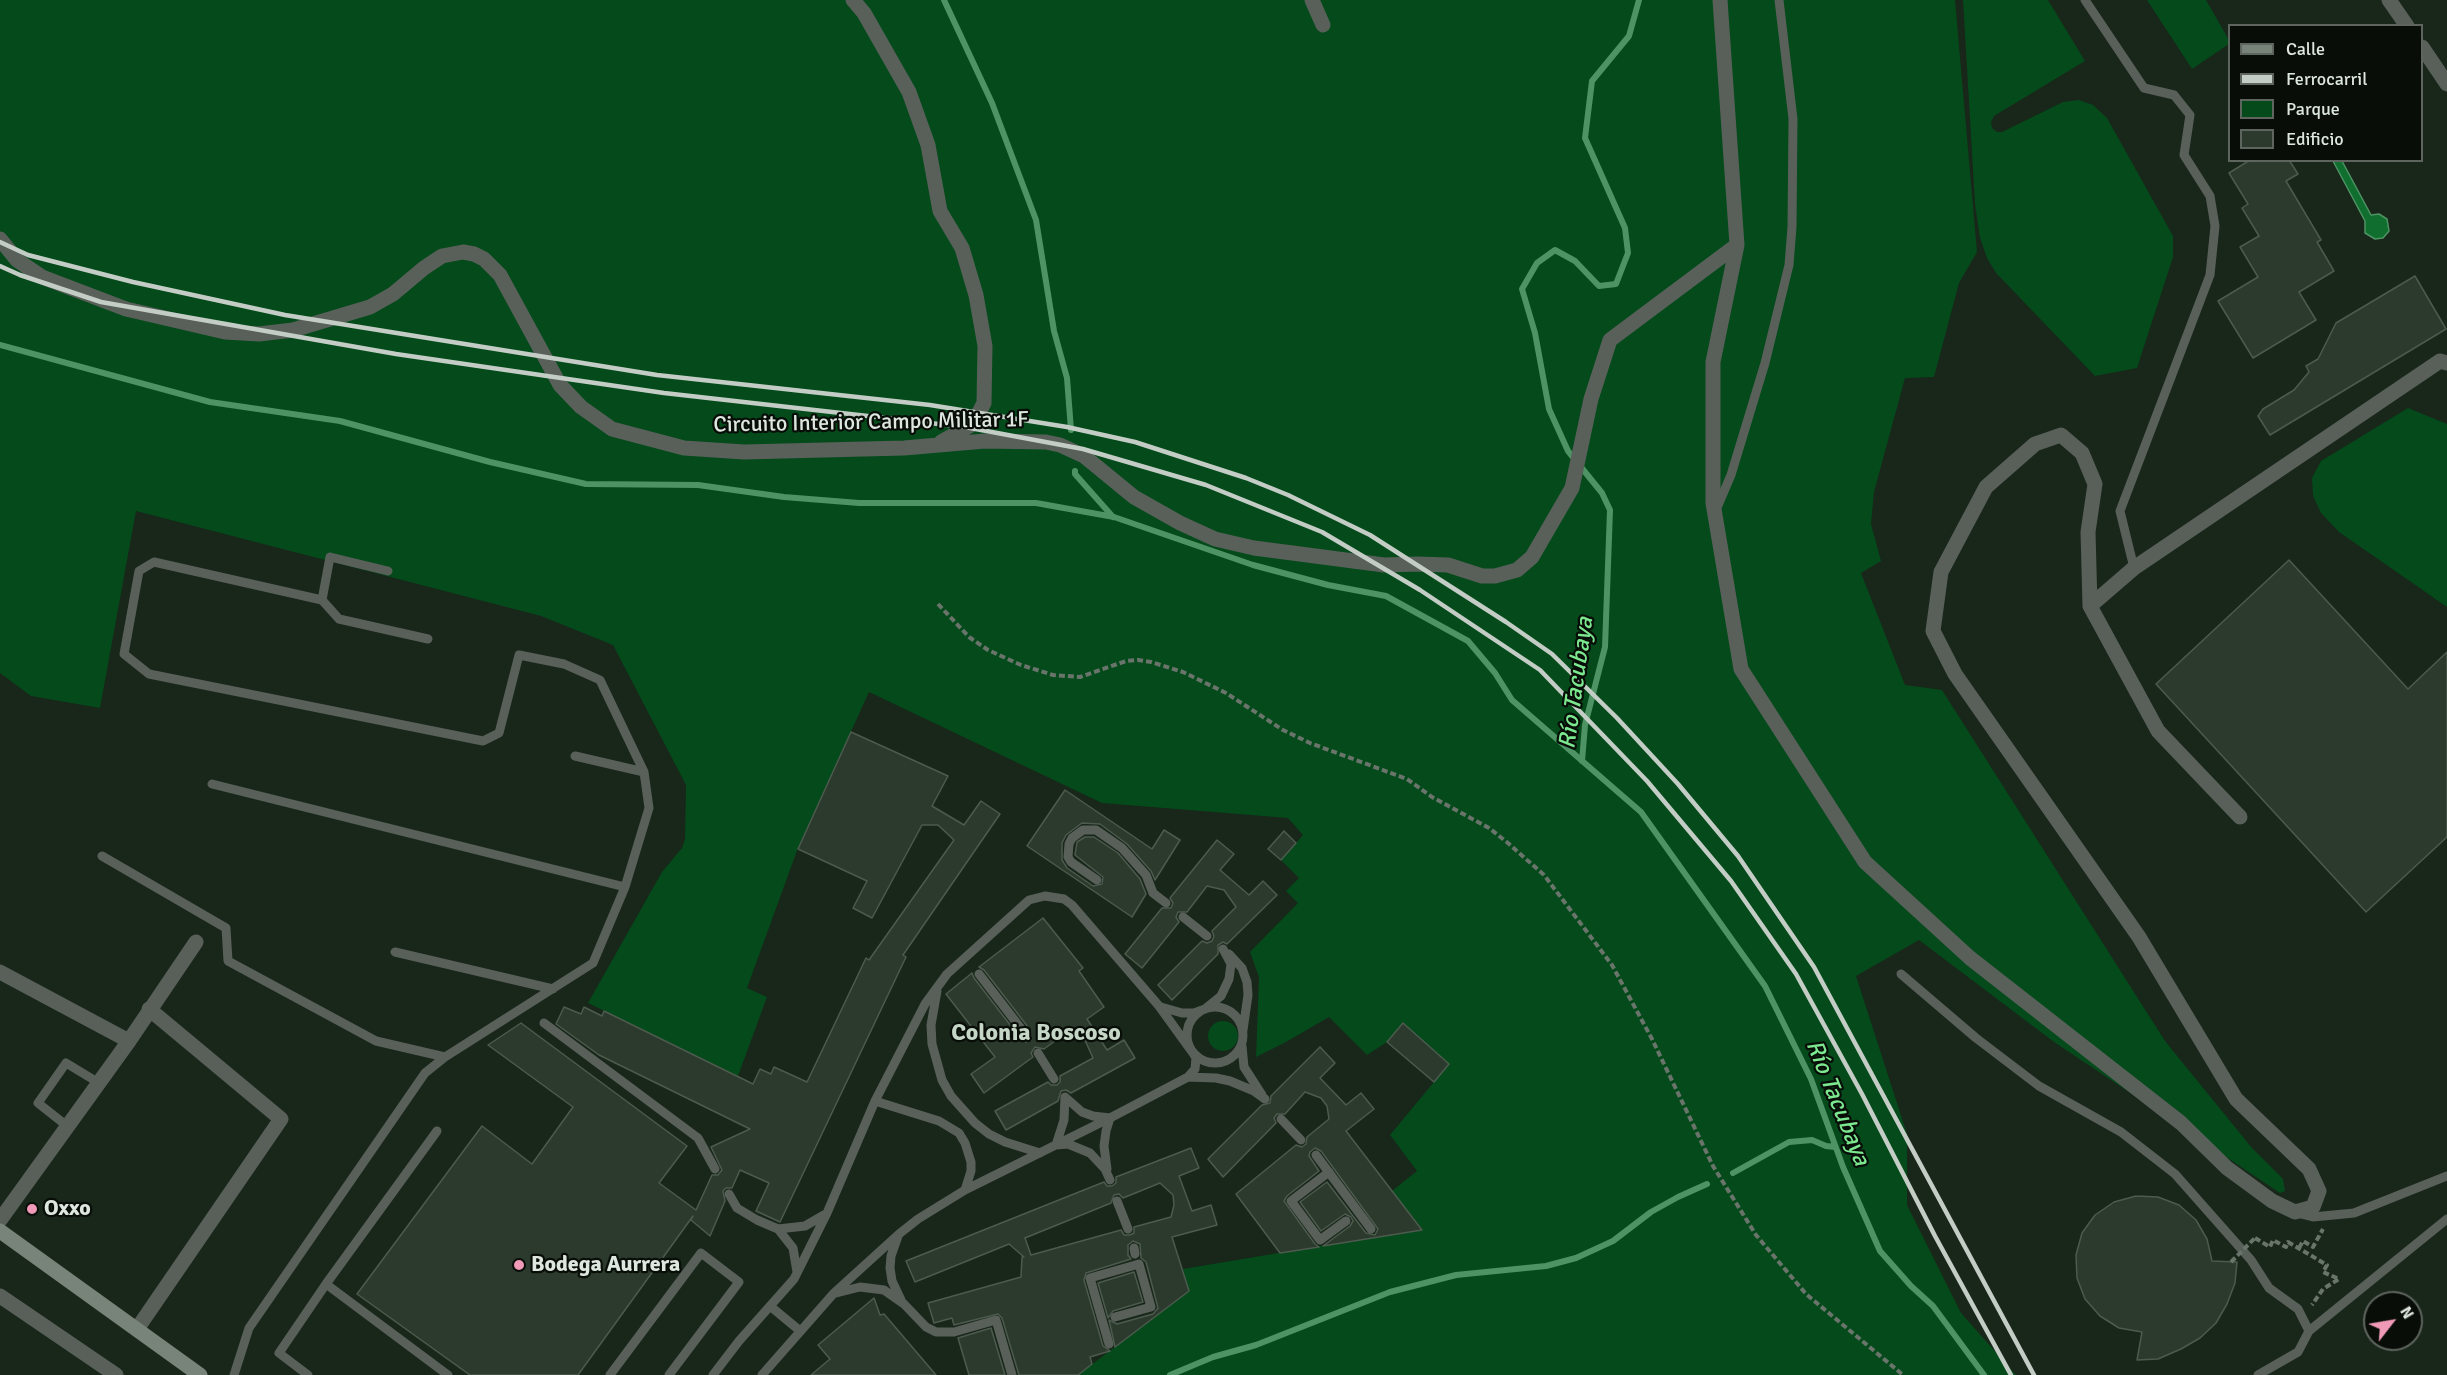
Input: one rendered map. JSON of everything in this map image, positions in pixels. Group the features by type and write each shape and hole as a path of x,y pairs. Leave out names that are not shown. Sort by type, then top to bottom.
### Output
{"main road":[{"path":"0,1231 200,1375"}],"street":[{"path":"853,0 864,13 909,92 928,145 940,211 962,248 978,305 985,346 984,404 973,424 935,445"},
{"path":"1312,0 1323,24"},
{"path":"1720,0 1737,245 1713,362 1715,512 1741,669 1865,862 1970,958 2181,1123 2227,1168 2272,1201 2295,1212 2313,1207 2319,1191 2309,1169 2236,1099 2139,937 1955,674 1933,631 1941,572 1986,487 2035,444 2061,435 2082,453 2095,484 2088,532 2090,606 2158,731 2240,817"},
{"path":"2389,0 2406,24"},
{"path":"2423,50 2447,84"},
{"name":"Circuito Interior Campo Militar 1F","path":"0,238 17,260 42,277 126,309 225,332 259,334 293,330 370,307 393,294 442,255 463,252 474,254 493,266 500,275 560,385 581,407 612,429 684,448 744,453 868,450 985,441 1032,441 1060,445 1095,464 1134,497 1180,523 1215,539 1254,549 1384,565 1448,566 1482,576 1508,574 1525,564 1532,557 1572,488 1591,399 1610,340 1737,245"},
{"path":"2090,606 2134,568 2440,361 2447,363"},
{"path":"0,1220 129,1041 196,942"},
{"path":"0,972 129,1041"},
{"path":"136,1329 281,1119 149,1010"},
{"path":"0,1296 116,1375"}],"lane":[{"path":"1715,512 1731,475 1765,363 1789,265 1792,227 1793,119 1779,0"},
{"path":"2085,0 2144,88 2174,95 2190,116 2184,155 2210,196 2215,226 2210,275 2120,511 2134,568"},
{"path":"322,600 330,557 388,572"},
{"path":"234,1375 249,1329 425,1073 445,1057 593,963 625,887 649,808 644,772 600,680 564,664 519,655 499,733 483,741 149,674 124,654 139,571 154,562 322,600 339,619 428,639"},
{"path":"575,756 644,772"},
{"path":"212,783 625,887"},
{"path":"1097,880 1071,862 1068,856 1072,838 1083,830 1096,830 1122,848 1146,874 1153,893 1166,903"},
{"path":"102,856 226,928 228,961 376,1041 445,1057"},
{"path":"713,1375 794,1279 875,1101 925,1004 946,974 1023,904 1037,897 1054,896 1072,905 1159,1006 1194,1053 1210,1063 1219,1062"},
{"path":"1183,917 1207,936"},
{"path":"1223,949 1237,961 1246,982 1248,995 1241,1052 1244,1067 1265,1099 1254,1091 1230,1081 1188,1077 1197,1064 1189,1044 1187,1034 1189,1024 1221,996 1229,979 1232,964 1223,949"},
{"path":"395,952 553,989"},
{"path":"946,974 938,989 931,1025 932,1044 942,1080 962,1110 989,1134 1005,1142 1040,1153"},
{"path":"979,974 1026,1035"},
{"path":"1901,974 1976,1038 2039,1086 2121,1132 2175,1174 2251,1260 2269,1288 2298,1309 2309,1331"},
{"path":"1159,1006 1182,1013 1213,1007 1224,1008 1240,1022 1243,1032"},
{"path":"544,1023 698,1138 715,1169"},
{"path":"762,1375 799,1330 834,1293 899,1234 965,1190 1188,1077 1229,1059 1242,1043"},
{"path":"1038,1053 1054,1079"},
{"path":"67,1126 38,1104 66,1063 99,1083"},
{"path":"1056,1144 1064,1120 1065,1097 1082,1112 1110,1118"},
{"path":"875,1101 939,1121 959,1133 969,1152 971,1162 971,1171 965,1190"},
{"path":"1056,1144 1068,1144 1090,1153 1105,1169 1110,1180 1104,1146 1110,1118"},
{"path":"1281,1119 1301,1140"},
{"path":"308,1375 279,1353 437,1131"},
{"path":"1316,1155 1371,1229"},
{"path":"1329,1172 1291,1201 1320,1240 1346,1221"},
{"path":"2295,1212 2313,1217 2354,1213 2447,1176"},
{"path":"729,1194 737,1208 778,1229 793,1248 797,1272"},
{"path":"1117,1201 1128,1229"},
{"path":"778,1229 805,1226 826,1213"},
{"path":"2258,1375 2298,1352 2309,1331 2447,1219"},
{"path":"899,1234 894,1245 890,1268 895,1287 904,1304"},
{"path":"610,1375 701,1253 740,1282 669,1375"},
{"path":"1109,1344 1090,1278 1138,1264 1151,1307 1115,1317"},
{"path":"326,1284 448,1375"},
{"path":"834,1293 860,1287 872,1287 895,1296 926,1327 936,1332 954,1332 996,1320 1012,1375"},
{"path":"770,1306 799,1330"}],"path":[{"path":"938,604 969,637 988,650 1021,665 1053,675 1080,677 1138,660 1183,672 1226,693 1264,719 1301,739 1407,779 1432,797 1489,828 1508,843 1544,875 1612,965 1652,1039 1713,1166 1756,1235 1806,1294 1903,1375"},
{"path":"2299,1248 2303,1241 2313,1247 2324,1231 2322,1217"},
{"path":"2231,1262 2255,1238 2270,1247 2273,1240 2286,1247 2288,1242 2327,1265 2323,1272 2339,1280 2323,1289 2303,1318"}],"green space":[{"path":"0,0 1955,0 1977,252 1959,283 1934,377 1905,378 1874,492 1871,524 1881,561 1861,573 1905,685 1942,690 2165,1041 2252,1148 2283,1179 2285,1191 2280,1193 2054,1042 1919,940 1856,976 1907,1134 1907,1205 1961,1313 2016,1375 1078,1375 1189,1291 1183,1269 1422,1229 1392,1191 1417,1171 1390,1135 1449,1064 1403,1024 1387,1042 1367,1055 1329,1017 1256,1057 1259,977 1250,952 1298,903 1286,891 1299,878 1281,860 1303,835 1288,818 1102,803 869,692 798,848 747,988 767,997 738,1076 588,1003 662,872 682,848 685,839 686,785 613,645 541,616 136,511 100,708 31,696 0,673"},
{"path":"1963,0 2048,0 2085,61 1994,116 1991,122 1992,128 1997,132 2002,132 2063,102 2079,100 2093,105 2107,118 2173,236 2173,257 2137,368 2095,376 1996,273 1987,258 1980,238 1975,204"},
{"path":"2147,0 2206,0 2228,38 2228,45 2192,69"},
{"path":"2408,408 2447,424 2447,607 2339,532 2321,513 2313,496 2312,478 2321,461"},
{"path":"1223,1021 1234,1025 1238,1036 1234,1047 1223,1051 1212,1047 1208,1036 1212,1025"}],"shaded area":[{"path":"2334,162 2343,162 2371,215 2379,214 2387,219 2389,231 2383,238 2375,239 2365,233 2365,221"}],"building":[{"path":"2247,162 2290,162 2298,174 2286,181 2321,240 2317,242 2334,271 2299,292 2316,320 2253,358 2218,301 2258,277 2240,247 2259,236 2242,208 2248,204 2229,173"},
{"path":"2415,276 2446,329 2270,435 2258,416 2263,409 2294,390 2309,372 2306,366 2318,359 2336,323"},
{"path":"2289,560 2408,689 2447,652 2447,837 2366,912 2156,684"},
{"path":"851,732 948,776 932,806 964,825 981,801 1000,814 903,955 906,957 780,1222 756,1211 769,1183 740,1170 732,1188 726,1188 723,1191 725,1201 710,1236 691,1220 693,1216 578,1375 470,1375 357,1294 482,1126 532,1164 573,1107 488,1045 521,1023 687,1146 659,1183 696,1210 712,1175 718,1175 722,1170 711,1147 750,1129 599,1055 556,1024 564,1007 581,1014 584,1007 602,1016 604,1011 753,1084 760,1069 771,1074 774,1067 807,1082 866,958 869,960 954,840 938,825 922,825 872,918 853,908 867,881 798,849"},
{"path":"1065,790 1152,849 1164,830 1180,840 1155,880 1151,871 1127,844 1100,824 1082,823 1066,835 1062,843 1062,860 1067,868 1093,886 1102,884 1103,877 1075,855 1077,842 1085,837 1094,837 1118,853 1140,879 1146,894 1132,917 1027,846"},
{"path":"1284,831 1296,843 1281,860 1268,849"},
{"path":"1217,840 1234,854 1220,870 1249,895 1263,881 1277,895 1227,944 1223,942 1218,945 1218,954 1172,1000 1158,985 1202,941 1207,943 1212,941 1214,936 1212,931 1236,907 1224,890 1207,886 1187,912 1178,912 1176,917 1179,922 1142,968 1125,954 1162,908 1171,908 1173,903 1170,898"},
{"path":"1043,918 1083,968 1079,971 1104,1007 1087,1019 1107,1050 1124,1040 1135,1058 1071,1093 1066,1090 1061,1091 1058,1101 1006,1130 995,1111 1048,1082 1051,1085 1057,1085 1060,1082 1060,1076 1093,1058 1084,1038 1069,1031 1044,1049 1035,1047 1031,1053 1033,1057 984,1093 971,1074 995,1057 946,994 972,973 1021,1039 1026,1042 1031,1040 1031,1031 984,970 979,967"},
{"path":"1403,1023 1449,1064 1434,1082 1387,1042"},
{"path":"1320,1047 1335,1063 1320,1078 1346,1105 1361,1093 1374,1109 1346,1131 1422,1230 1323,1246 1350,1226 1353,1221 1345,1214 1321,1231 1300,1202 1327,1182 1366,1233 1375,1235 1378,1229 1321,1151 1315,1148 1309,1156 1319,1171 1287,1196 1284,1201 1319,1247 1280,1253 1236,1194 1296,1145 1302,1147 1306,1144 1307,1137 1329,1119 1327,1106 1321,1098 1305,1092 1285,1114 1277,1114 1274,1118 1276,1123 1223,1177 1208,1159 1262,1105 1270,1103 1271,1096"},
{"path":"1191,1148 1199,1168 1179,1176 1192,1211 1211,1205 1217,1225 1172,1237 1189,1291 1115,1347 1109,1320 1117,1324 1153,1314 1158,1308 1146,1262 1141,1258 1140,1244 1133,1241 1128,1245 1128,1255 1131,1259 1086,1273 1084,1280 1103,1346 1110,1351 1090,1357 1092,1364 1078,1375 1019,1375 1002,1318 998,1314 954,1325 952,1318 934,1323 928,1303 1021,1277 1022,1257 1024,1257 1009,1244 915,1282 906,1261 1104,1182 1107,1186 1112,1186 1116,1183 1116,1177","holes":["1160,1183 1173,1195 1174,1205 1171,1217 1134,1227 1134,1233 1130,1235 1124,1235 1121,1230 1031,1255 1025,1238 1111,1203 1114,1195 1119,1194 1123,1198"]},
{"path":"2136,1196 2158,1197 2179,1205 2196,1220 2207,1239 2212,1261 2237,1262 2235,1283 2216,1323 2200,1338 2158,1359 2137,1360 2142,1332 2119,1328 2100,1316 2085,1299 2077,1278 2076,1255 2082,1233 2095,1215 2114,1202"},
{"path":"1134,1272 1143,1302 1113,1311 1108,1318 1098,1283"},
{"path":"874,1298 880,1315 884,1314 936,1375 811,1375 830,1359 818,1345"},
{"path":"991,1328 1005,1375 969,1375 958,1338"}],"waterway":[{"path":"944,0 992,103 1036,220 1054,331 1067,378 1071,430"},
{"name":"Río Tacubaya","path":"1582,761 1585,725 1605,647 1610,510 1602,493 1568,451 1549,409 1535,333 1522,289 1537,263 1555,250 1575,261 1599,286 1616,284 1628,253 1625,228 1585,138 1592,81 1629,36 1639,0"},
{"path":"0,345 210,402 340,421 490,462 586,484 698,485 784,497 859,503 1036,503 1114,517 1253,565 1328,585 1386,596 1468,641 1495,673 1512,700 1641,812 1765,986 1811,1079 1843,1167 1880,1251 1911,1286 1933,1306 1984,1375"},
{"path":"1075,471 1075,474 1113,517"},
{"path":"1733,1173 1789,1142 1812,1140 1835,1147"},
{"path":"1170,1375 1213,1357 1256,1345 1390,1292 1456,1275 1546,1266 1576,1258 1613,1241 1651,1212 1707,1184"}],"railway":[{"path":"0,242 28,255 133,282 285,315 657,375 930,405 1067,427 1135,442 1246,478 1288,495 1370,535 1552,654 1617,718 1678,784 1738,856 1814,967 2034,1375"},
{"path":"0,266 101,302 396,354 664,393 965,427 1083,449 1206,485 1322,532 1420,590 1540,670 1647,781 1731,881 1796,974 2011,1375"}],"place":[{"name":"Oxxo","path":"32,1209"},
{"name":"Bodega Aurrera","path":"519,1265"}],"district":[{"name":"Colonia Boscoso","path":"1036,1034"}]}
